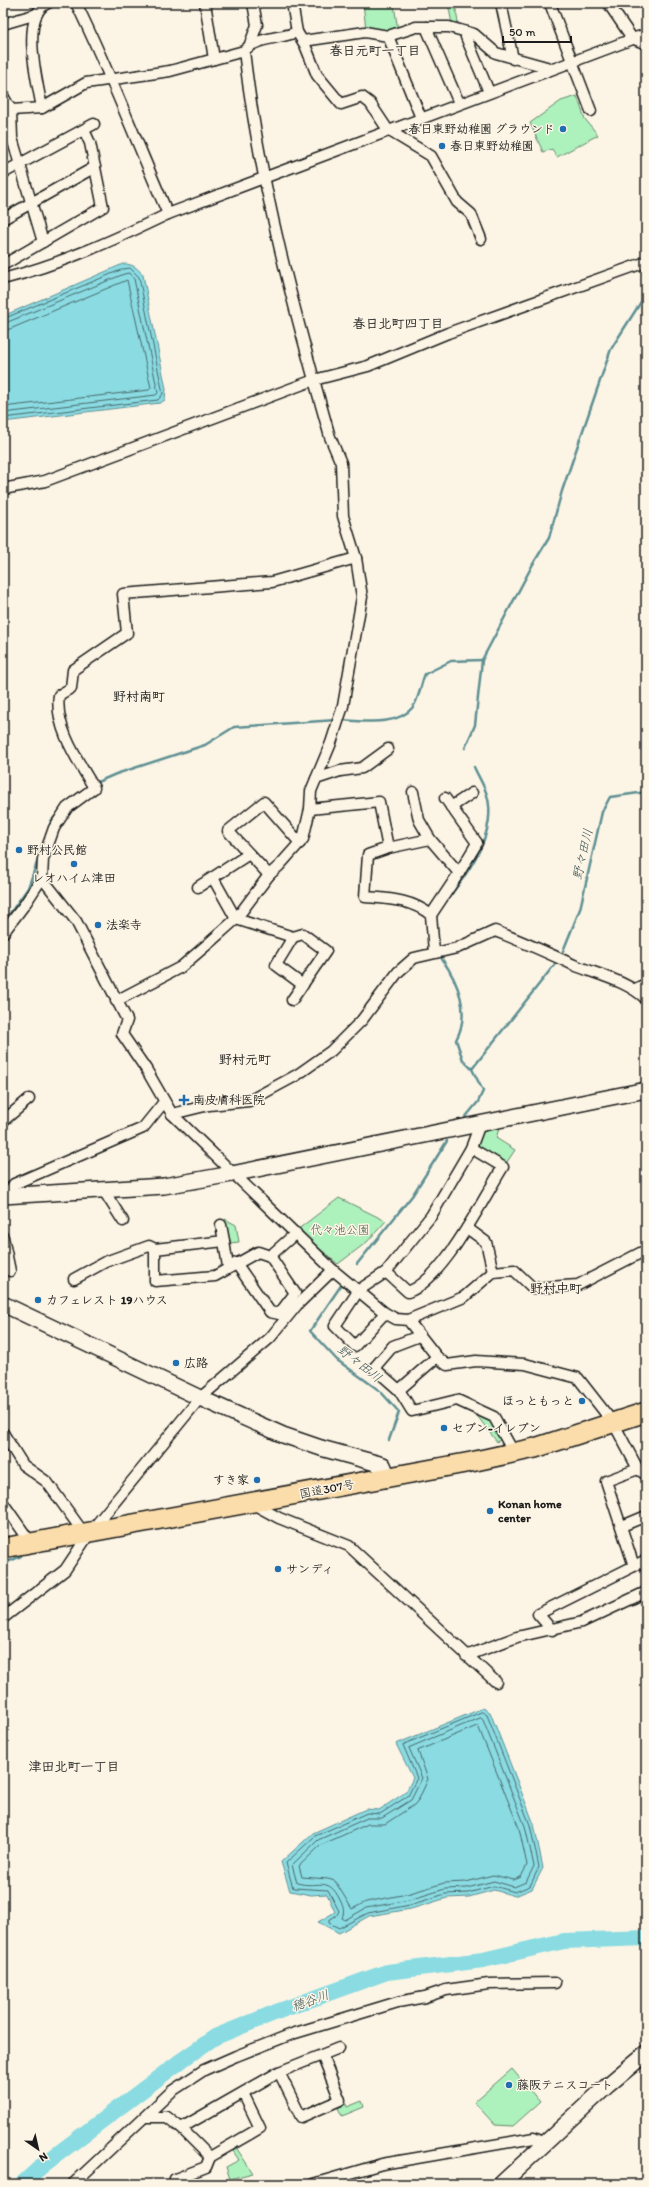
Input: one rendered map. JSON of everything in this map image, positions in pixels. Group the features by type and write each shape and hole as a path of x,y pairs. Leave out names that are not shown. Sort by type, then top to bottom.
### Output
{"highway":[{"name":"国道307号","path":"3,1548 63,1536 82,1527 251,1503 514,1453 614,1424 646,1412"}],"street":[{"path":"42,108 31,43 37,14 42,6 48,3"},
{"path":"76,3 97,46 109,79 168,214"},
{"path":"205,3 214,59"},
{"path":"116,1001 181,967 236,918 269,875 303,839 310,809 311,791 340,714 362,597 356,558 343,516 341,463 330,437 314,380 279,246 264,178 253,118 247,47 256,25 253,3"},
{"path":"292,3 297,32 303,41 317,75 341,104 362,97 370,103 388,130 432,156 457,202 471,214 481,239"},
{"path":"501,3 514,59"},
{"path":"608,3 632,38 646,44"},
{"path":"551,6 591,111"},
{"path":"3,24 37,14"},
{"path":"303,41 365,32 388,36 416,27 449,27 474,34 496,53 550,68"},
{"path":"426,27 459,103"},
{"path":"7,111 42,108 86,83 109,79 145,76 214,59 247,47 286,37 297,32"},
{"path":"467,32 466,37 489,92"},
{"path":"3,279 74,257 168,214 550,68 646,34"},
{"path":"388,36 421,118"},
{"path":"3,96 12,138 33,203 43,242"},
{"path":"3,173 94,124"},
{"path":"3,265 103,207 90,143 84,130"},
{"path":"3,219 95,167"},
{"path":"3,489 45,481 314,380 368,366 448,333 646,262"},
{"path":"3,933 42,878 43,859 54,828 67,808 78,802 94,788 68,741 61,723 58,702 59,695 71,688 73,670 127,633 123,594 272,582 356,558"},
{"path":"316,779 340,771 362,768 388,749"},
{"path":"413,792 419,820 430,839 460,873"},
{"path":"434,952 431,915 460,873 477,843 448,803 472,793"},
{"path":"269,875 228,831 264,802 300,843"},
{"path":"310,809 379,802 388,848"},
{"path":"430,839 388,848 368,855 365,897 404,901 422,908 431,915"},
{"path":"198,887 249,854"},
{"path":"42,878 76,921 127,1020 122,1034 146,1069 172,1114 232,1174 296,1233 333,1270 385,1313 396,1319 408,1320 464,1297 493,1272 514,1270 533,1288 578,1285 646,1250"},
{"path":"212,878 236,918 293,937 303,934 326,951 292,1000"},
{"path":"172,1114 209,1105 249,1101 297,1075 330,1053 359,1023 398,972 414,958 434,952 457,948 495,931 533,945 573,964 635,989 646,999"},
{"path":"293,937 276,965 302,986"},
{"path":"635,989 646,984"},
{"path":"5,1196 104,1191 164,1186 232,1174 646,1090"},
{"path":"3,1120 29,1099"},
{"path":"5,1196 14,1184 143,1128 164,1102"},
{"path":"385,1313 354,1346 335,1326 359,1290 386,1272 431,1216 472,1148 480,1124"},
{"path":"386,1272 408,1292 418,1289 447,1258 467,1228 503,1167 472,1148"},
{"path":"104,1191 123,1221"},
{"path":"155,1249 155,1281 215,1276 232,1265 258,1252 270,1256 295,1293 279,1314 270,1312 232,1265 221,1226"},
{"path":"467,1228 486,1242 493,1272"},
{"path":"270,1256 296,1233"},
{"path":"3,1237 10,1271"},
{"path":"74,1278 105,1262 149,1246 155,1249 224,1241"},
{"path":"3,1618 65,1570 82,1527 200,1398 270,1338 297,1305 333,1270"},
{"path":"3,1304 200,1398 283,1435 320,1448 383,1465 388,1477"},
{"path":"408,1320 419,1336 446,1365 476,1361 525,1364 578,1378 614,1424 642,1472 606,1481 634,1566"},
{"path":"419,1336 394,1346 374,1368 399,1390 412,1411 458,1400 494,1417 514,1453"},
{"path":"399,1390 437,1357"},
{"path":"5,1439 23,1465 47,1482 82,1527"},
{"path":"3,1503 34,1542"},
{"path":"251,1503 279,1518 349,1546 383,1575 391,1585 466,1656 496,1682"},
{"path":"622,1526 646,1516"},
{"path":"552,1630 538,1614 646,1560"},
{"path":"466,1656 517,1637 582,1622 645,1595"},
{"path":"79,2182 172,2091 204,2070 292,2034 398,2002 446,1990 489,1984 554,1983"},
{"path":"181,2128 279,2072 339,2048"},
{"path":"501,2184 608,2085 646,2053"},
{"path":"279,2072 301,2117 340,2100 322,2055"},
{"path":"176,2184 175,2179 206,2167 210,2157 260,2128 243,2093"},
{"path":"145,2117 167,2117 181,2128 210,2157"},
{"path":"313,2184 382,2164 534,2138 545,2143"}],"green space":[{"path":"363,3 407,3 394,5 398,30 366,30"},
{"path":"448,3 455,3 458,23 452,24"},
{"name":"春日東野幼稚園 グラウンド","path":"577,96 585,119 598,135 557,157 552,149 543,152 530,123 561,101"},
{"path":"500,1126 496,1138 515,1150 505,1165 477,1147 483,1127"},
{"name":"代々池公園","path":"339,1198 386,1221 367,1242 338,1264 297,1230"},
{"path":"225,1219 236,1225 239,1242 230,1243"},
{"path":"475,1413 488,1419 503,1438 497,1442"},
{"name":"藤阪テニスコート","path":"512,2069 540,2102 513,2126 495,2125 474,2102"},
{"path":"362,2101 364,2107 342,2116 338,2108 346,2104 347,2107"},
{"path":"237,2149 253,2173 230,2179 226,2167 239,2160 233,2151"}],"water":[{"path":"123,264 134,266 143,275 166,389 165,400 160,403 3,422 3,316"},
{"path":"483,1708 490,1712 534,1824 543,1868 532,1889 515,1896 494,1890 469,1897 447,1898 411,1909 369,1916 339,1933 318,1922 335,1912 327,1894 311,1895 290,1891 281,1862 313,1833 366,1809 379,1810 406,1792 413,1778 396,1744"}],"waterway":[{"path":"465,748 475,725 482,660 533,564 549,538 562,491 611,349 646,294"},
{"path":"341,720 369,722 398,718 406,713 415,704 425,674 451,661 482,660"},
{"path":"95,783 116,774 205,745 234,727 336,720"},
{"path":"447,900 472,865 485,837 488,823 489,809 487,795 474,767"},
{"name":"野々田川","path":"563,951 580,909 602,812 610,797 646,792"},
{"path":"48,832 51,821 59,812"},
{"path":"3,923 28,888 39,857"},
{"path":"442,959 453,978 461,998 462,1019 456,1040 463,1060 472,1069 483,1091 478,1102 463,1120"},
{"name":"野々田川","path":"472,1069 555,964"},
{"name":"野々田川","path":"357,1264 412,1196 447,1141"},
{"name":"野々田川","path":"342,1284 310,1331 337,1360 380,1391 399,1412 389,1440"},
{"name":"野々田川","path":"3,1564 21,1556"},
{"name":"穂谷川","path":"22,2184 43,2165 182,2060 215,2037 279,2011 387,1972 483,1960 564,1941 646,1938"}],"place":[{"name":"春日東野幼稚園 グラウンド","path":"563,129"},
{"name":"春日東野幼稚園","path":"442,146"},
{"name":"野村公民館","path":"19,850"},
{"name":"レオハイム津田","path":"74,864"},
{"name":"法楽寺","path":"98,925"},
{"name":"南皮膚科医院","path":"184,1100"},
{"name":"カフェレスト 19ハウス","path":"38,1300"},
{"name":"広路","path":"176,1363"},
{"name":"ほっともっと","path":"582,1401"},
{"name":"セブン-イレブン","path":"444,1428"},
{"name":"すき家","path":"257,1480"},
{"name":"Konan home center","path":"490,1511"},
{"name":"サンディ","path":"278,1569"},
{"name":"藤阪テニスコート","path":"509,2085"}],"district":[{"name":"春日元町一丁目","path":"375,50"},
{"name":"春日北町四丁目","path":"398,323"},
{"name":"野村南町","path":"139,696"},
{"name":"野村元町","path":"245,1059"},
{"name":"野村中町","path":"556,1288"},
{"name":"津田北町一丁目","path":"74,1766"}]}
